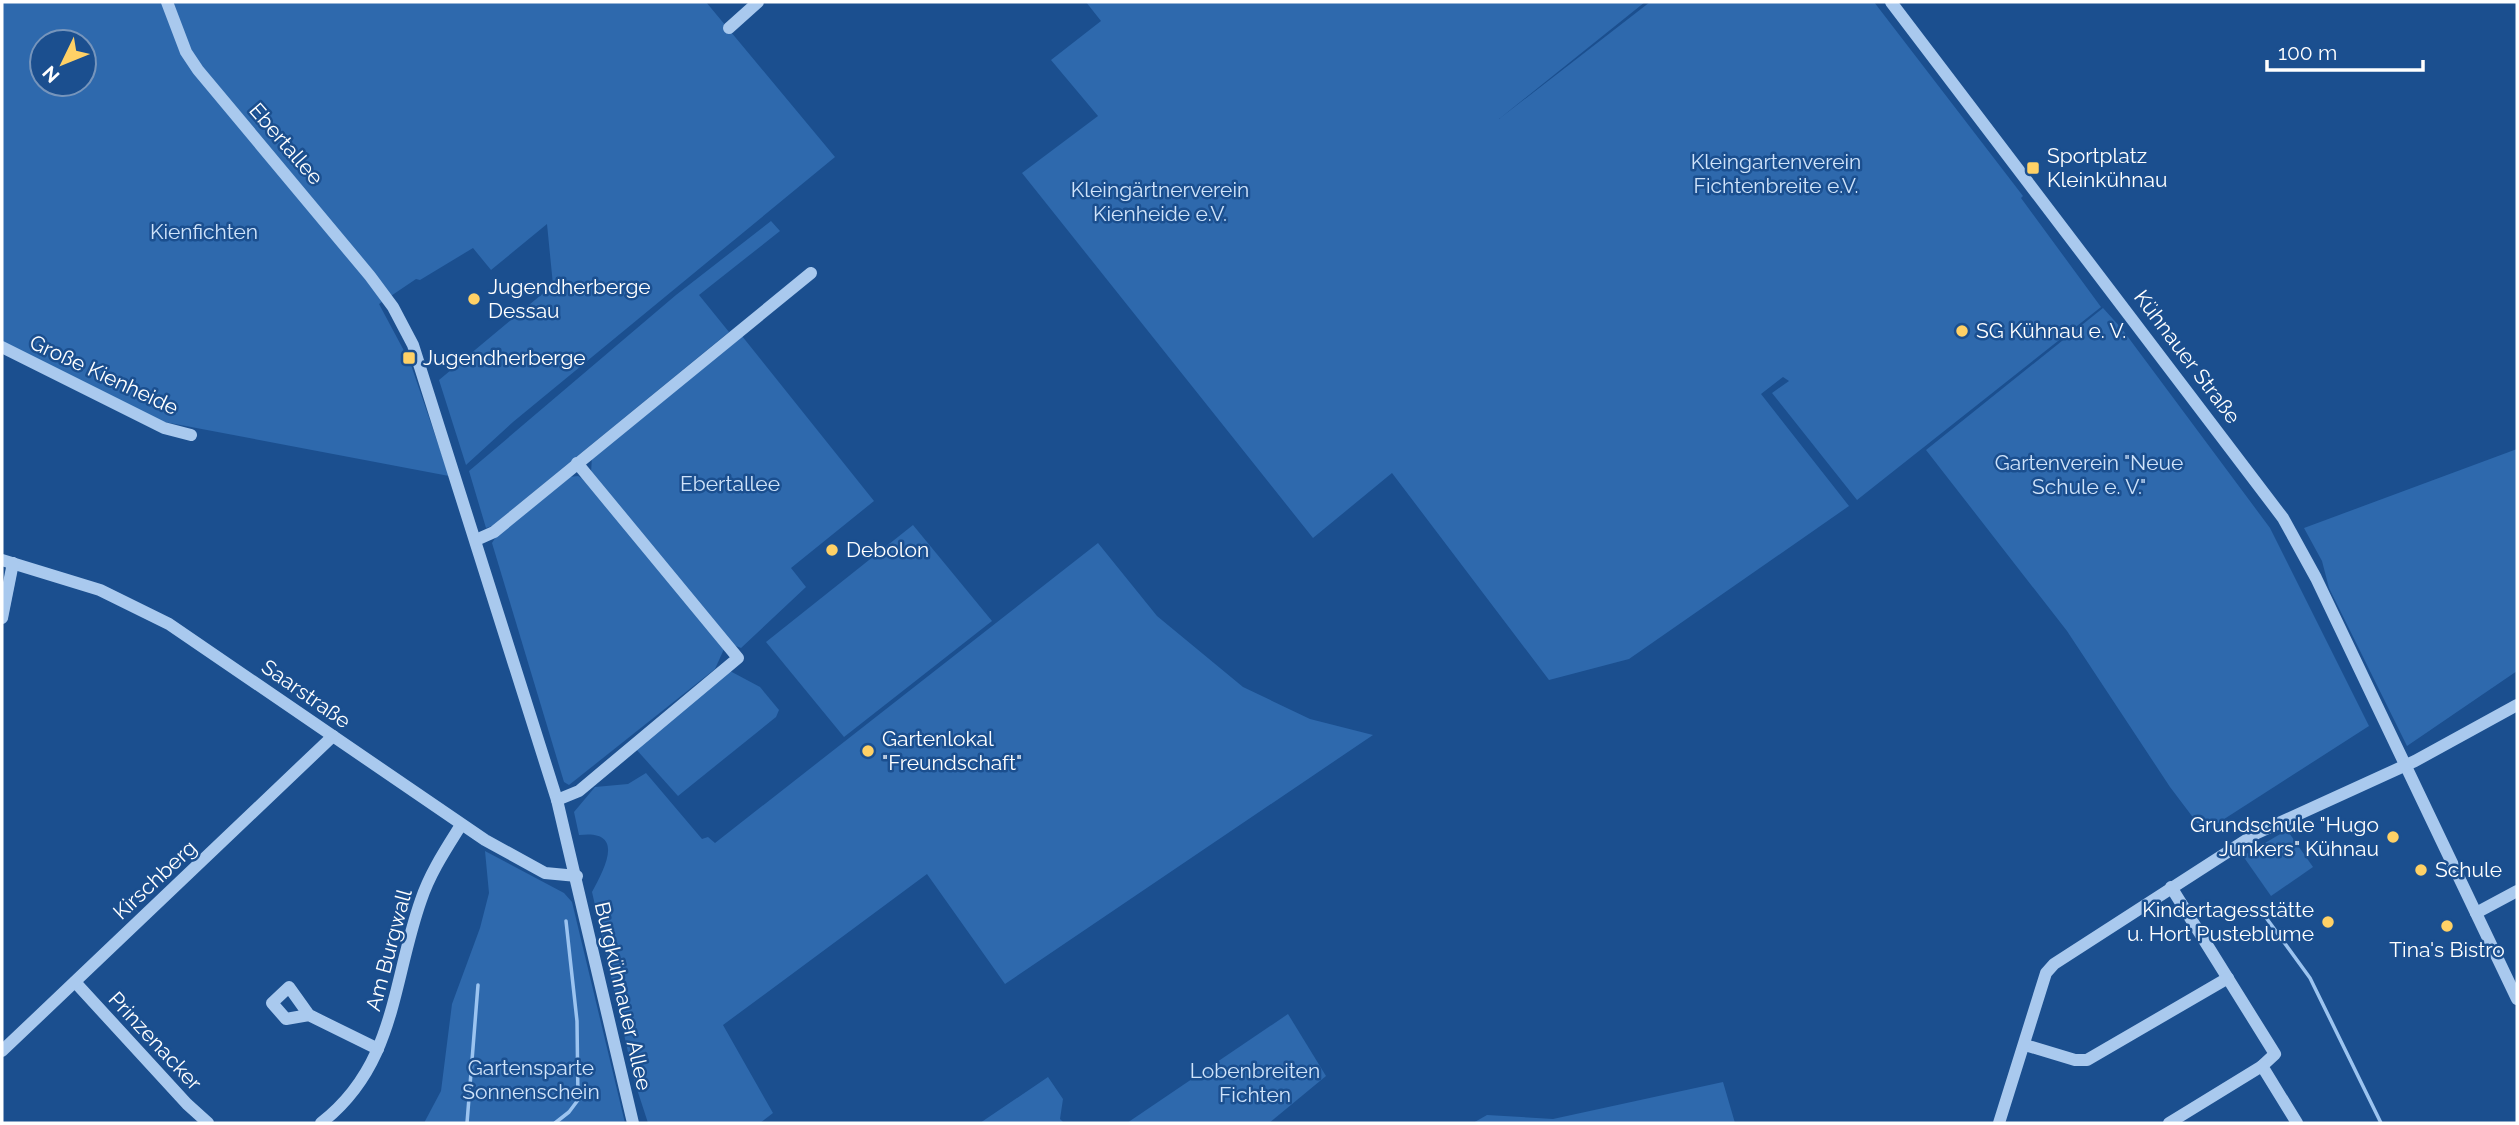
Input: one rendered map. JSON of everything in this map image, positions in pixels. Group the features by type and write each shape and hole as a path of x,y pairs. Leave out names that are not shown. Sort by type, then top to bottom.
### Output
{"street":[{"name":"Ebertallee","path":"167,2 181,41 198,69 319,211 400,318 422,369 557,800 577,876"},
{"path":"729,28 758,2"},
{"name":"Kühnauer Straße","path":"1891,2 2277,509 2305,556 2517,999"},
{"path":"476,540 494,532 811,272"},
{"name":"Große Kienheide","path":"2,347 164,428 191,435"},
{"path":"557,800 579,791 738,658 577,463"},
{"path":"2,618 7,561"},
{"name":"Saarstraße","path":"7,561 100,590 169,624 461,825 545,873 577,876"},
{"path":"1999,1123 2046,973 2054,964 2171,887 2281,820 2406,766 2517,705"},
{"name":"Kirschberg","path":"2,1051 333,737"},
{"name":"Am Burgwall","path":"321,1123 342,1107 378,1049 390,1023 400,969 420,903 432,874 461,825"},
{"name":"Burgkühnauer Allee","path":"577,876 633,1123"},
{"path":"2169,1123 2262,1066 2275,1054 2171,887"},
{"path":"2476,913 2517,891"},
{"path":"2025,1045 2075,1060 2087,1060 2228,978"},
{"name":"Prinzenacker","path":"75,982 187,1104 208,1123"},
{"name":"Am Burgwall","path":"309,1015 378,1049"},
{"path":"2262,1066 2297,1123"}],"green space":[{"name":"Kienfichten","path":"2,2 706,2 835,157 513,422 466,465 439,380 553,285 547,224 491,270 473,248 420,280 416,279 379,304 410,362 449,476 154,420 2,344"},
{"path":"1086,2 1645,2 1499,119 1650,2 1874,2 2023,196 2021,198 2101,307 1857,500 1772,393 1789,381 1783,377 1761,394 1849,506 1629,659 1549,680 1392,473 1313,538 1022,173 1098,116 1051,60 1101,21"},
{"path":"771,221 780,231 699,295 729,332 492,526 486,528 469,471 676,295"},
{"name":"Gartenverein \"Neue Schule e. V.\"","path":"2103,308 2122,329 2270,528 2369,726 2204,832 2170,787 2067,631 1926,450"},
{"name":"Ebertallee","path":"742,336 874,501 791,568 806,587 741,648 731,644 591,473 592,456"},
{"path":"2517,449 2517,671 2407,746 2329,588 2322,561 2304,528"},
{"path":"578,476 585,480 724,649 715,669 569,785 564,782 492,543 497,535 569,477"},
{"path":"913,525 992,621 844,737 766,642"},
{"path":"1098,543 1157,616 1243,687 1310,719 1373,735 1005,984 927,874 723,1025 773,1113 760,1123 648,1123 635,1083 592,892 606,862 607,844 603,838 594,835 579,835 574,812 595,787 628,784 646,773 702,839 708,837 715,843"},
{"path":"730,671 760,687 779,710 776,717 678,796 635,748"},
{"path":"2287,830 2313,867 2271,896 2243,856"},
{"name":"Gartensparte Sonnenschein","path":"485,851 564,893 572,902 625,1123 424,1123 441,1091 452,1004 480,928 489,893"},
{"name":"Lobenbreiten Fichten","path":"1288,1014 1326,1076 1269,1123 1127,1123"},
{"path":"1048,1077 1063,1099 1060,1119 1064,1123 980,1123"},
{"path":"1723,1082 1735,1123 1473,1123 1487,1115 1553,1119"}],"waterway":[{"path":"2259,908 2310,978 2381,1123"},
{"path":"555,1123 569,1112 578,1100 577,1021 566,921"},
{"path":"467,1123 478,985"}],"place":[{"name":"Sportplatz Kleinkühnau","path":"2033,168"},
{"name":"Jugendherberge Dessau","path":"474,299"},
{"name":"SG Kühnau e. V.","path":"1962,331"},
{"name":"Jugendherberge","path":"409,358"},
{"name":"Debolon","path":"832,550"},
{"name":"Gartenlokal \"Freundschaft\"","path":"868,751"},
{"name":"Grundschule \"Hugo Junkers\" Kühnau","path":"2393,837"},
{"name":"Schule","path":"2421,870"},
{"name":"Kindertagesstätte u. Hort Pusteblume","path":"2328,922"},
{"name":"Tina's Bistro","path":"2447,926"}],"park label":[{"name":"Kleingartenverein Fichtenbreite e.V.","path":"1776,174"},
{"name":"Kleingärtnerverein Kienheide e.V.","path":"1160,202"}]}
